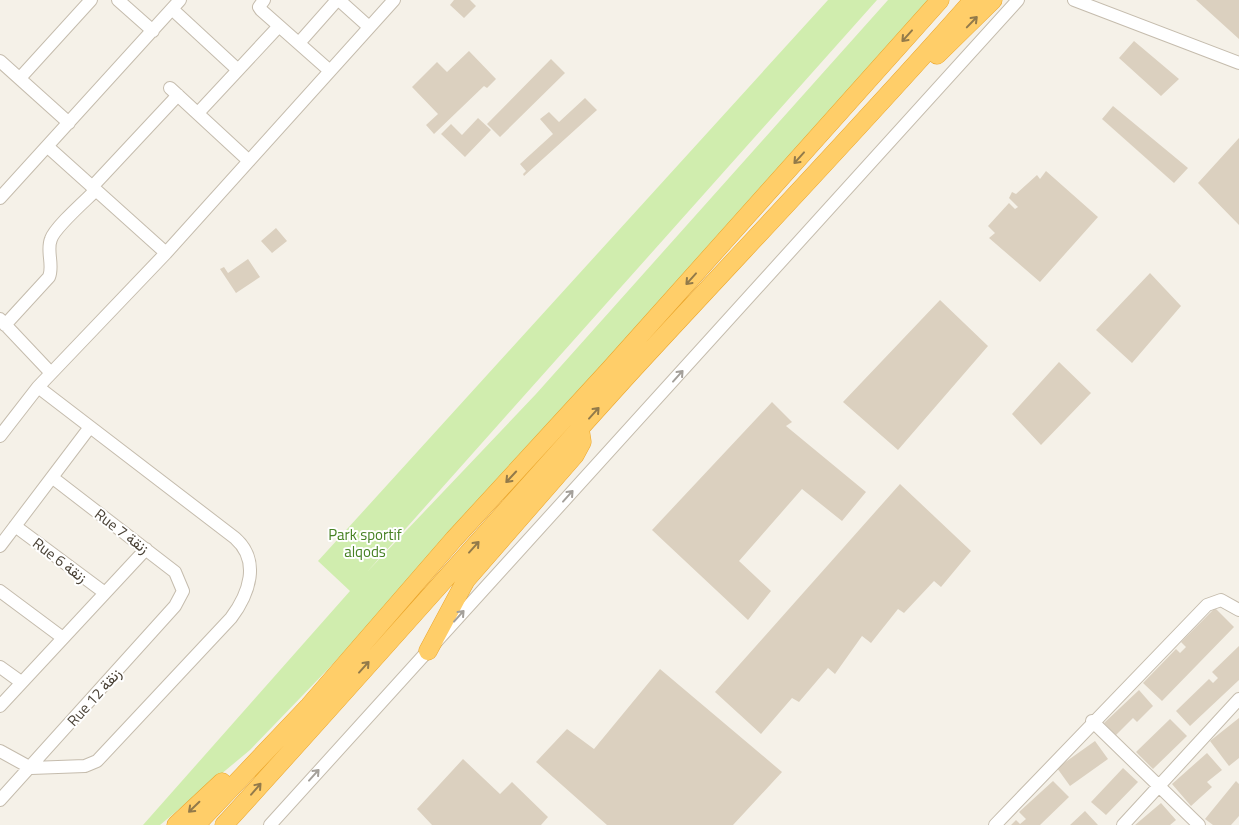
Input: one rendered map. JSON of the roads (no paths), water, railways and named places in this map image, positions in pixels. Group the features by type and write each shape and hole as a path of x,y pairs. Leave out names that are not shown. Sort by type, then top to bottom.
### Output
{"highway":[{"path":"196,825 309,706 454,539 610,369 940,0"},
{"path":"224,825 580,429 761,231 884,101 973,0"},
{"path":"884,101 957,37 993,0"},
{"path":"428,651 466,580 575,456 582,442 580,429"},
{"path":"176,825 309,706"}],"street":[{"path":"20,78 91,0"},
{"path":"118,0 152,31"},
{"path":"264,0 260,7 261,10 330,71"},
{"path":"299,43 338,0 370,27"},
{"path":"2,429 50,374 166,253 394,0"},
{"path":"270,825 1018,0"},
{"path":"1074,0 1239,63"},
{"path":"0,198 176,4 238,70"},
{"path":"198,114 279,26"},
{"path":"2,66 20,78 69,123"},
{"path":"50,374 3,322 48,277 51,271 50,248 53,234 174,92 249,161"},
{"path":"48,146 166,253"},
{"path":"0,750 31,768 85,766 98,761 231,618 247,592 249,563 243,545 38,387"},
{"path":"0,546 90,427"},
{"name":"Rue 7 زنقة","path":"53,478 175,572 183,591"},
{"name":"Rue 6 زنقة","path":"15,526 105,593"},
{"path":"0,706 146,549"},
{"path":"0,591 63,638"},
{"name":"Rue 12 زنقة","path":"0,800 31,768 175,606 183,591"},
{"path":"995,825 1092,722 1207,605 1221,600 1239,610"},
{"path":"0,667 21,682"},
{"path":"1122,825 1239,699"},
{"path":"1092,722 1199,825"}],"park label":[{"name":"Park sportif alqods","path":"365,542"}]}
